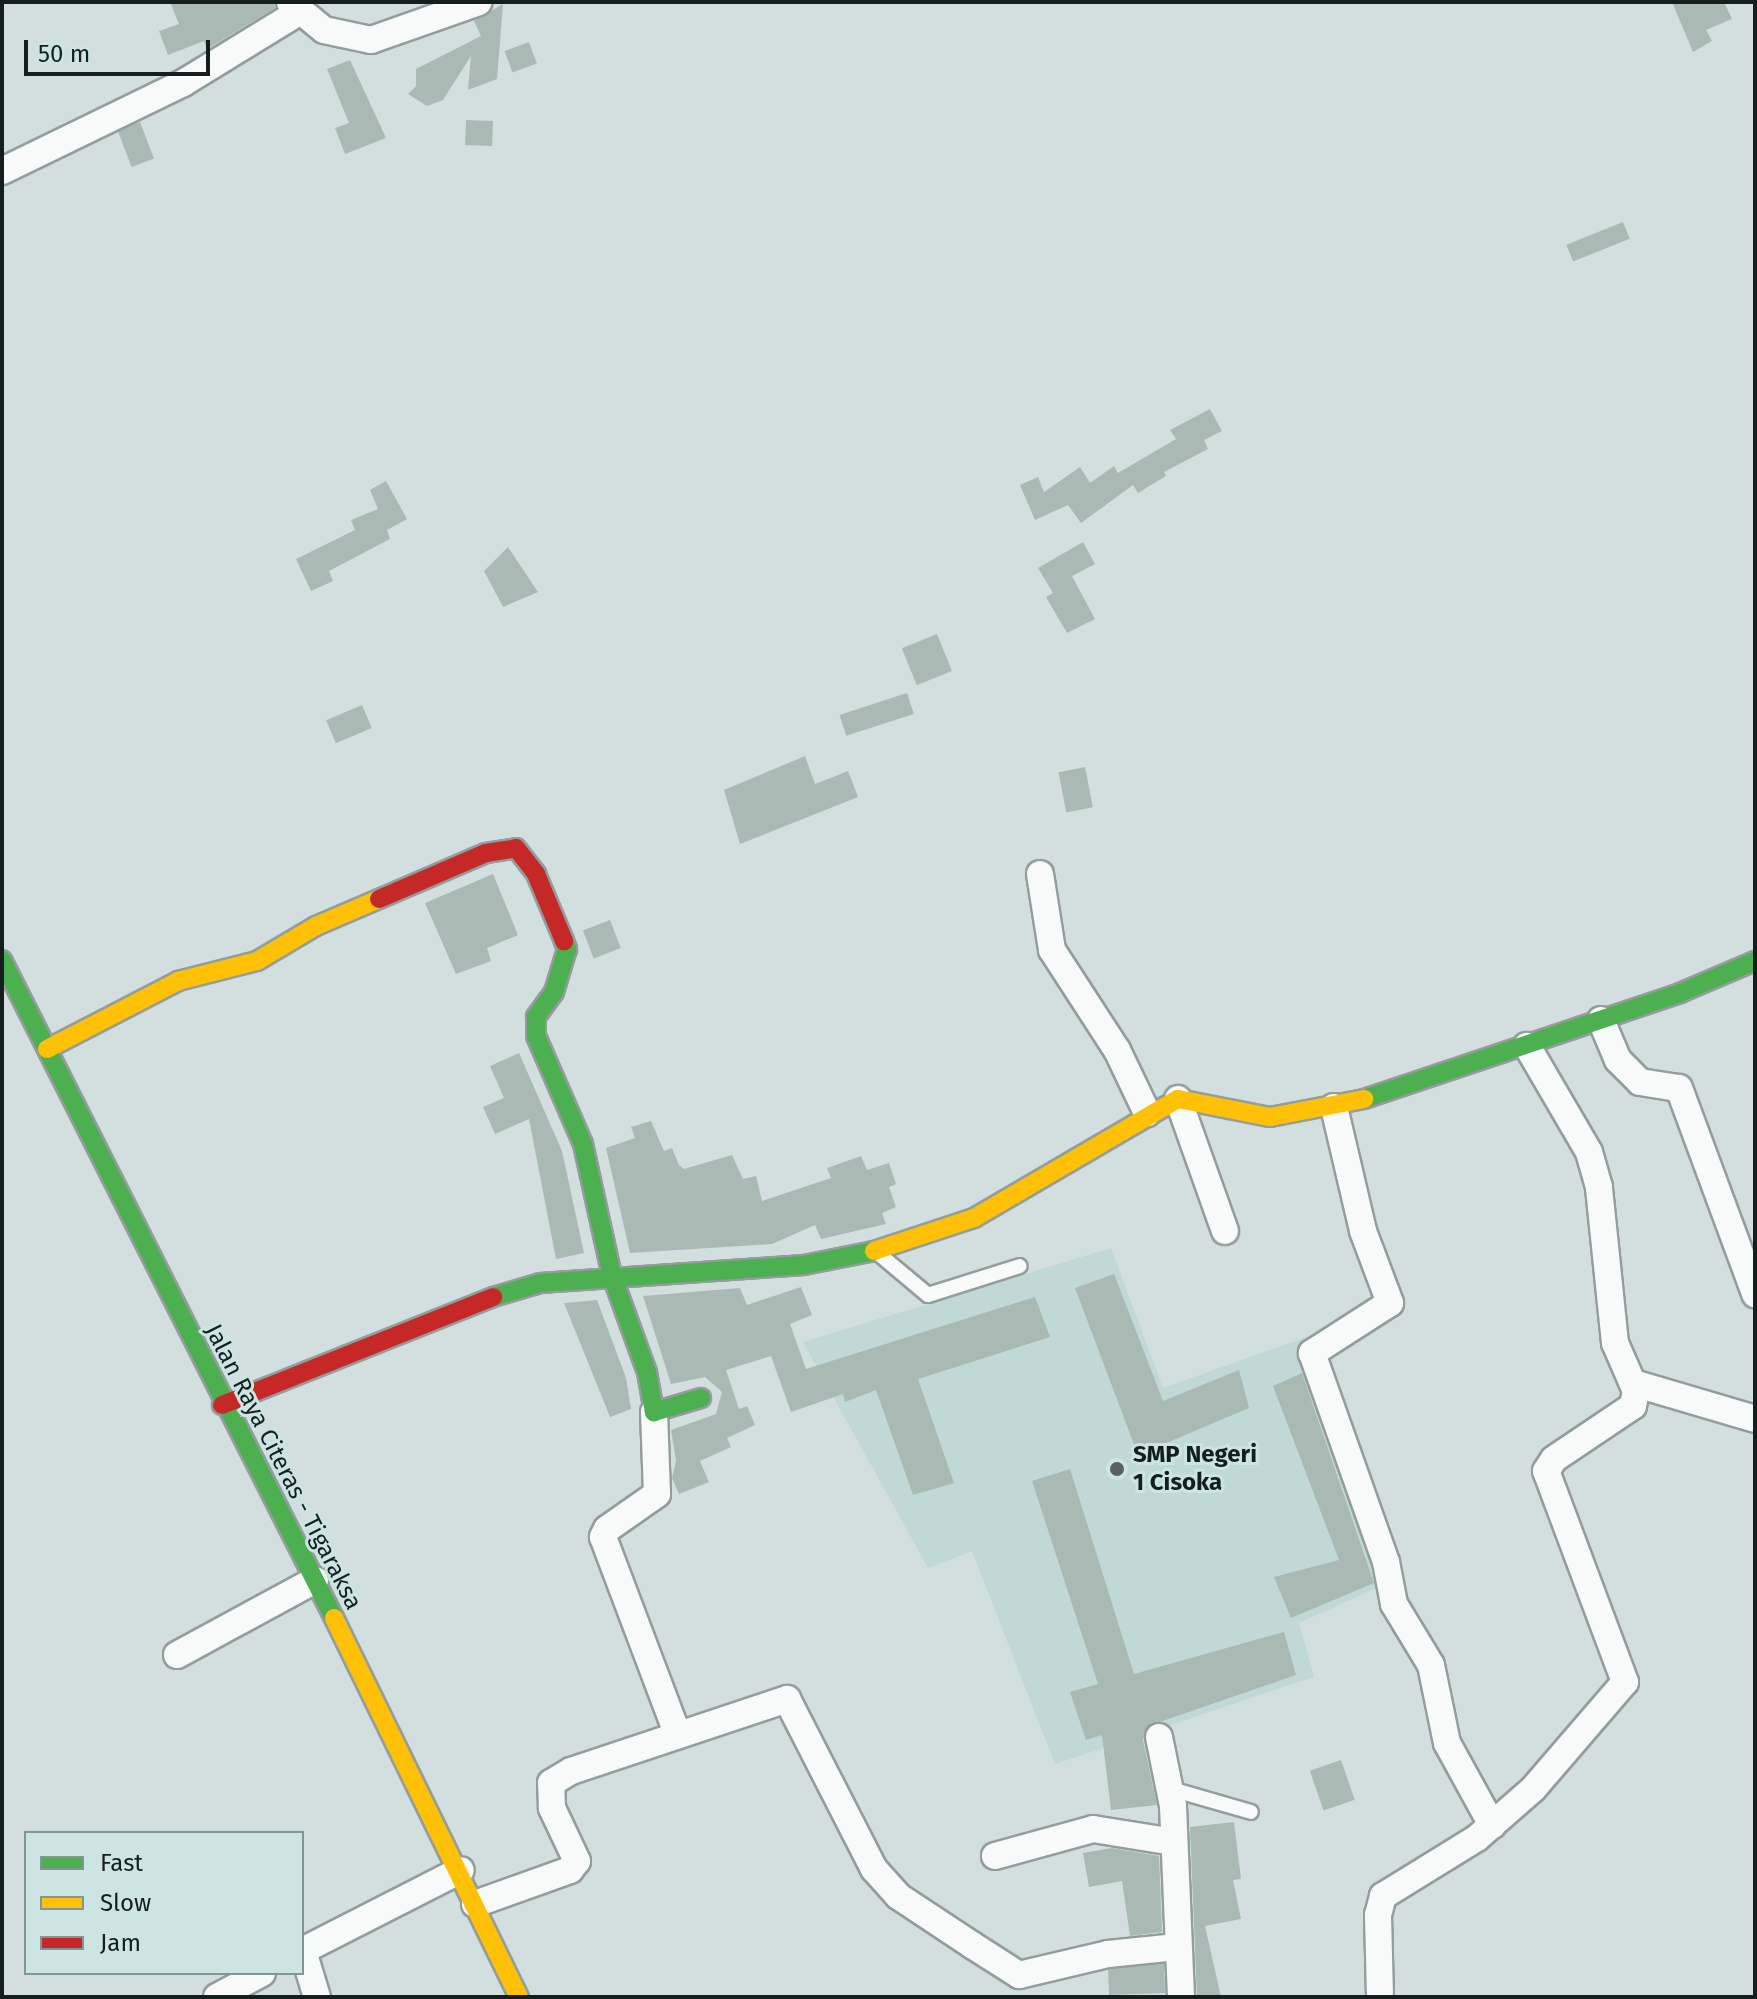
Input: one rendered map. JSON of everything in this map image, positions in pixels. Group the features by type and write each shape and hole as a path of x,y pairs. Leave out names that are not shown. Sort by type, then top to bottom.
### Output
{"street":[{"path":"2,171 183,83 295,7 336,35 371,40 479,2"},
{"path":"47,1049 178,981 257,961 316,926 486,853 516,848 536,874 567,949 554,992 536,1017 536,1036 583,1144 612,1276 647,1372 654,1412 657,1494 607,1529 603,1537 678,1735"},
{"path":"1040,874 1052,950 1117,1050 1147,1113"},
{"name":"Jalan Raya Citeras - Tigaraksa","path":"2,960 222,1405 315,1580 461,1870 519,1997"},
{"path":"222,1405 462,1306 540,1283 804,1265 875,1251 974,1218 1106,1144 1147,1113 1178,1099 1270,1117 1334,1107 1527,1046 1755,961"},
{"path":"1601,1020 1618,1060 1640,1082 1679,1088 1755,1294"},
{"path":"1380,1997 1378,1915 1383,1896 1492,1825 1533,1789 1625,1682 1546,1471 1554,1459 1633,1406 1633,1383 1615,1343 1599,1187 1589,1152 1527,1046"},
{"path":"1178,1099 1225,1231"},
{"path":"1334,1107 1363,1231 1390,1303 1312,1353 1386,1562 1394,1604 1431,1665 1447,1743 1492,1825"},
{"path":"1633,1383 1755,1419"},
{"path":"654,1412 701,1398"},
{"path":"177,1655 315,1580"},
{"path":"475,1904 570,1870 577,1861 552,1808 551,1783 571,1771 790,1700 874,1869 898,1896 1019,1975 1108,1954 1177,1947"},
{"path":"1159,1737 1171,1789 1181,1997"},
{"path":"995,1856 1093,1829 1173,1842"},
{"path":"304,1950 461,1870"},
{"path":"304,1957 317,1997"},
{"path":"217,1997 258,1975"}],"lane":[{"path":"875,1251 928,1295 1020,1266"},
{"path":"1171,1789 1251,1812"}],"shaded area":[{"name":"SMP Negeri 1 Cisoka","path":"1111,1248 1163,1388 1312,1335 1401,1577 1299,1623 1314,1677 1055,1764 972,1551 928,1568 803,1342"}],"building":[{"path":"170,2 274,2 275,8 207,49 204,41 168,55 159,31 179,24"},
{"path":"1672,2 1724,2 1732,19 1706,30 1712,41 1693,52"},
{"path":"503,4 497,79 468,90 471,56 443,100 427,106 408,94 416,86 416,69 481,36 474,21"},
{"path":"529,42 537,64 512,73 505,51"},
{"path":"350,60 386,138 345,154 335,128 349,123 327,69"},
{"path":"466,120 493,121 492,146 465,145"},
{"path":"140,122 154,158 132,167 118,131"},
{"path":"1623,222 1630,239 1573,262 1566,245"},
{"path":"1210,409 1222,431 1204,440 1208,449 1164,472 1166,476 1138,493 1133,485 1081,523 1068,505 1035,520 1020,485 1038,477 1044,492 1080,467 1090,483 1114,466 1118,473 1176,439 1170,430"},
{"path":"386,481 407,519 387,530 390,539 329,571 333,581 311,591 296,559 355,530 351,520 378,509 370,490"},
{"path":"1083,542 1095,564 1072,576 1095,619 1067,633 1046,597 1053,593 1038,568"},
{"path":"508,547 538,592 503,607 484,571"},
{"path":"937,634 952,671 917,685 902,648"},
{"path":"907,693 914,714 846,736 839,715"},
{"path":"362,705 372,728 336,743 326,720"},
{"path":"805,756 815,784 848,771 858,797 740,844 724,790"},
{"path":"1085,767 1093,807 1066,812 1058,772"},
{"path":"493,874 518,935 487,948 491,961 456,974 425,903"},
{"path":"610,920 621,948 594,958 583,930"},
{"path":"519,1053 562,1151 584,1253 556,1259 529,1119 495,1134 483,1107 504,1098 490,1066"},
{"path":"651,1121 664,1151 672,1148 684,1169 732,1155 743,1179 756,1176 762,1201 831,1178 827,1168 861,1156 867,1170 889,1163 896,1184 889,1187 896,1207 882,1213 886,1224 821,1239 815,1225 772,1244 630,1253 606,1148 635,1138 631,1127"},
{"path":"1114,1274 1163,1401 1239,1370 1249,1408 1138,1455 1075,1288"},
{"path":"801,1287 812,1315 790,1324 806,1369 1035,1297 1050,1337 918,1379 954,1483 913,1495 876,1390 845,1402 843,1394 791,1412 771,1356 726,1370 739,1409 747,1406 755,1425 727,1438 731,1447 700,1461 709,1482 679,1494 672,1478 676,1461 671,1430 716,1414 722,1392 705,1377 671,1384 643,1296 740,1288 747,1305"},
{"path":"597,1300 626,1378 631,1409 610,1417 564,1303"},
{"path":"1302,1373 1374,1583 1291,1618 1274,1577 1339,1560 1273,1386"},
{"path":"1070,1469 1134,1674 1284,1632 1296,1675 1148,1726 1143,1740 1157,1805 1111,1810 1102,1735 1086,1740 1070,1692 1098,1684 1032,1481"},
{"path":"1341,1760 1355,1800 1323,1810 1310,1771"},
{"path":"1234,1822 1241,1879 1233,1880 1241,1919 1205,1926 1221,1997 1197,1997 1190,1827"},
{"path":"1112,1848 1159,1856 1162,1932 1130,1936 1122,1881 1089,1887 1083,1853"},
{"path":"1164,1964 1165,1993 1109,1995 1108,1966"}],"traffic: fast":[{"path":"564,941 567,949 554,992 536,1017 536,1036 583,1144 612,1276 647,1372 654,1412 701,1398"},
{"path":"2,960 334,1618"},
{"path":"1364,1099 1680,993 1755,961"},
{"path":"493,1297 540,1283 804,1265 874,1251"}],"traffic: slow":[{"path":"47,1049 178,981 257,961 316,926 379,899"},
{"path":"874,1251 974,1218 1178,1099 1270,1117 1364,1099"},
{"path":"334,1618 519,1997"}],"traffic: jam":[{"path":"379,899 486,853 516,848 536,874 564,941"},
{"path":"222,1405 493,1297"}],"place":[{"name":"SMP Negeri 1 Cisoka","path":"1117,1469"}]}
